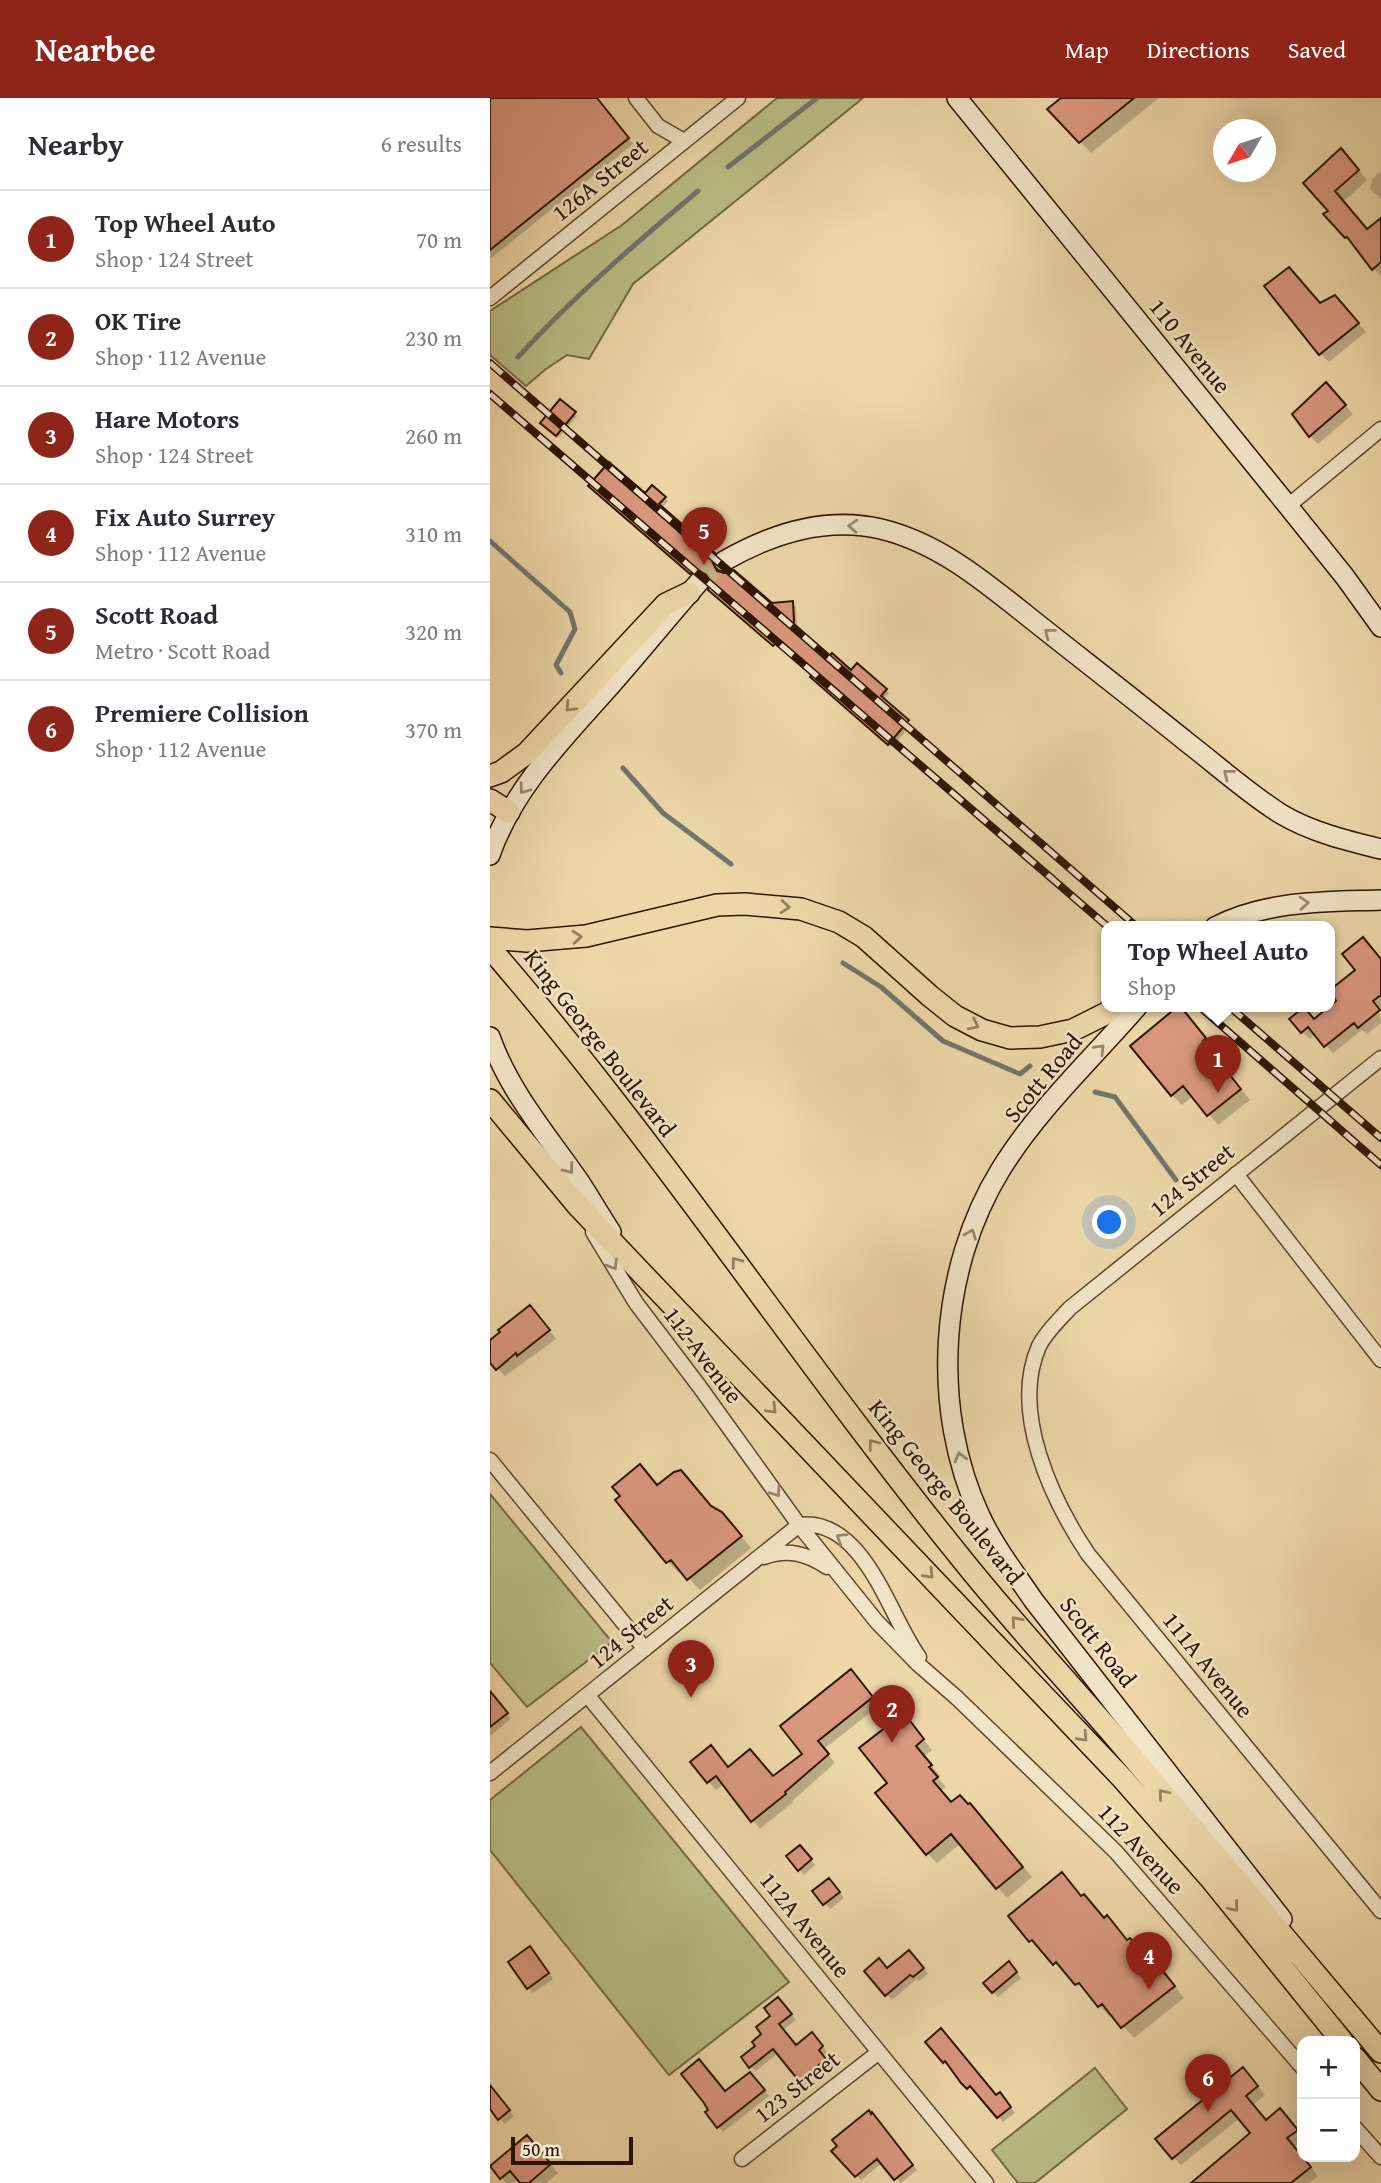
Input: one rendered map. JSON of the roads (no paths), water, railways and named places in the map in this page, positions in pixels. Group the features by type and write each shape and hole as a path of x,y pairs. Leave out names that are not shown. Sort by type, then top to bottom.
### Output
{"main road":[{"name":"110 Avenue","path":"957,98 1345,577 1381,627"},
{"path":"724,561 770,537 818,526 878,528 904,535 959,564 1008,600 1282,815 1338,838 1381,849"},
{"path":"490,776 501,772 527,753 666,604 694,587"},
{"path":"490,855 509,812 522,791 694,587"},
{"path":"490,800 509,812"},
{"path":"1226,921 1257,910 1296,903 1380,900"},
{"path":"490,938 527,941 586,936 717,905 745,904 801,909 839,922 864,937 955,1016 982,1030 1010,1038 1040,1037 1073,1030 1108,1012"},
{"name":"King George Boulevard","path":"490,948 563,1036 962,1559 1381,2050"},
{"name":"Scott Road","path":"1132,1012 1036,1119 1000,1170 968,1236 948,1327 947,1387 959,1456 980,1515 1004,1558 1034,1601 1381,2050"},
{"path":"490,1037 508,1078 624,1253"},
{"path":"490,1100 578,1206 1122,1778 1210,1878 1338,2036"},
{"path":"1360,2064 1381,2090"}],"street":[{"path":"635,98 658,126 684,141"},
{"name":"126A Street","path":"490,298 738,98"},
{"path":"1288,506 1381,429"},
{"name":"124 Street","path":"1033,1428 1030,1388 1040,1345 1070,1308 1381,1058"},
{"path":"1236,1174 1381,1360"},
{"name":"112 Avenue","path":"578,1206 636,1303 799,1525 891,1638 1116,1852 1297,2061"},
{"name":"111A Avenue","path":"1033,1428 1043,1466 1060,1508 1088,1554 1381,1911"},
{"path":"490,1460 645,1649"},
{"name":"124 Street","path":"490,1773 799,1525"},
{"name":"112 Avenue","path":"799,1525 812,1525 832,1532 846,1539 859,1553 869,1566 906,1638 932,1675"},
{"path":"752,1564 774,1554 799,1553 814,1559 840,1576"},
{"name":"112A Avenue","path":"588,1696 986,2183"},
{"name":"123 Street","path":"742,2158 879,2052"},
{"path":"1360,2134 1380,2156"}],"waterway":[{"path":"728,167 817,98"},
{"path":"518,357 583,292 698,191"},
{"path":"490,541 570,612 575,629 556,665 561,673"},
{"path":"623,768 663,813 731,864"},
{"path":"843,963 881,987 943,1041 1020,1074 1030,1066"},
{"path":"1095,1092 1115,1097 1176,1180"}],"tunnel":[{"path":"699,582 724,561"}],"railway":[{"path":"490,363 1130,921"},
{"path":"490,394 1101,921"},
{"path":"1206,1012 1381,1165"},
{"path":"1236,1012 1381,1138"}],"place":[{"name":"Scott Road","path":"704,565"},
{"name":"Top Wheel Auto","path":"1218,1093"},
{"name":"Hare Motors","path":"691,1698"},
{"name":"OK Tire","path":"892,1743"},
{"name":"Fix Auto Surrey","path":"1149,1990"},
{"name":"Premiere Collision","path":"1208,2112"}]}
